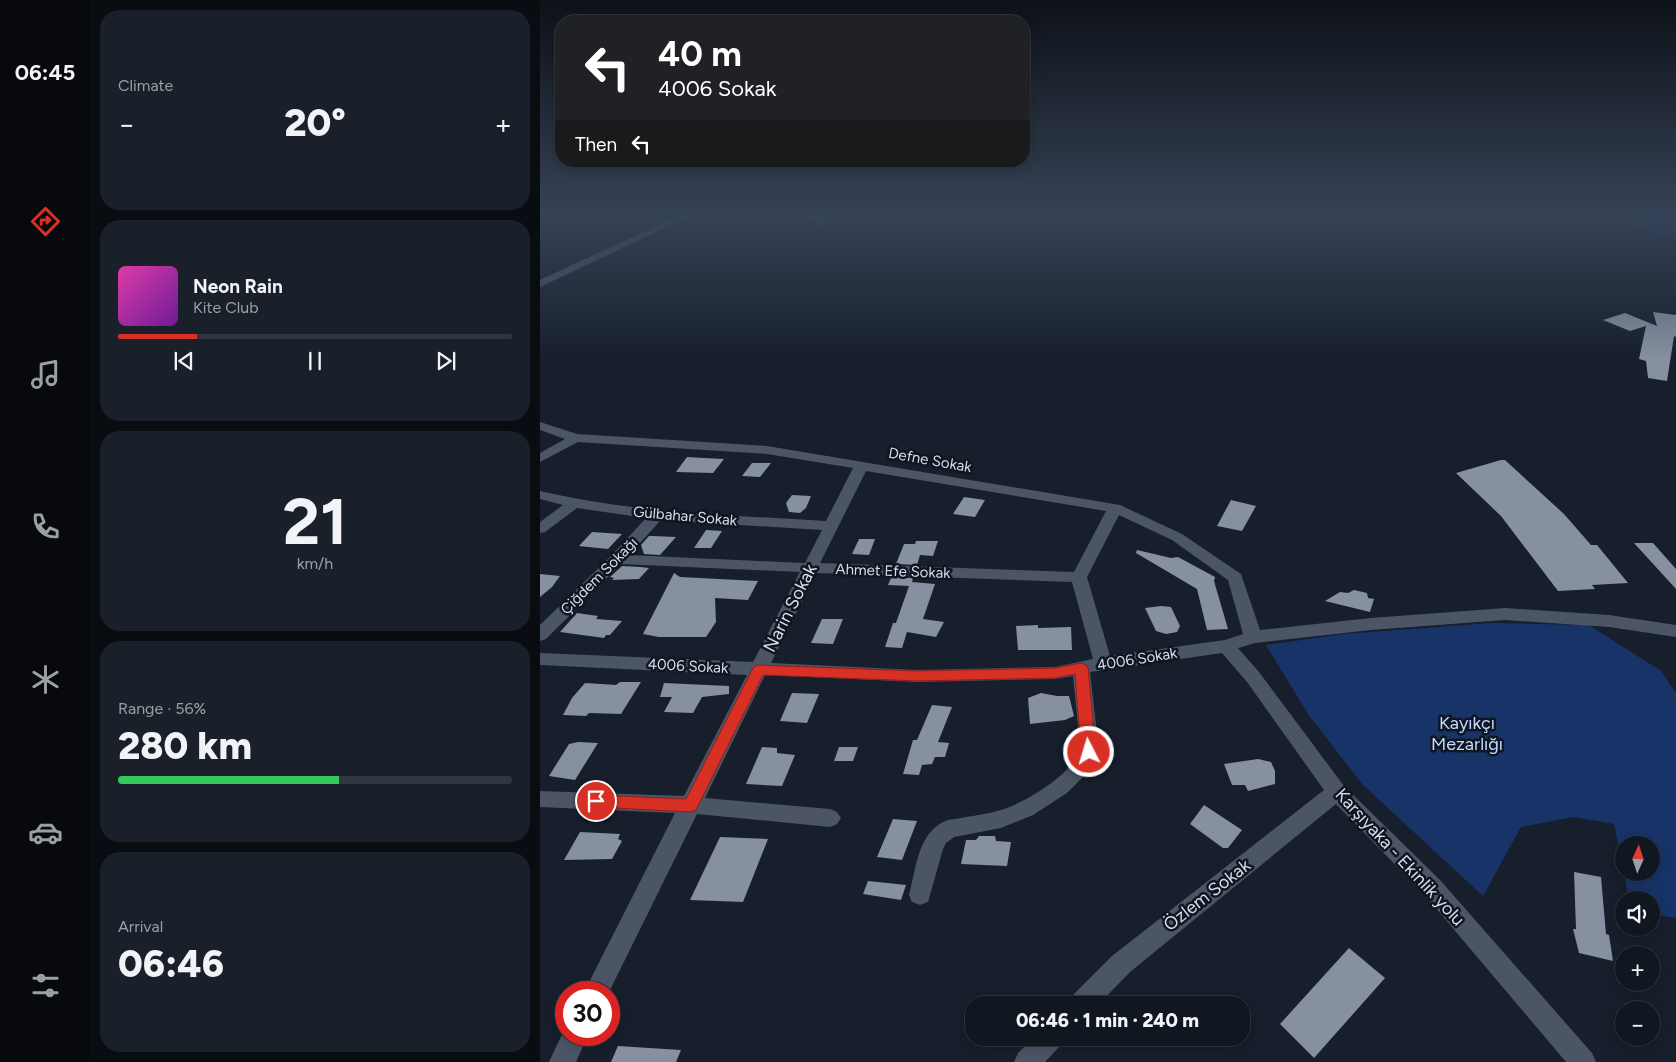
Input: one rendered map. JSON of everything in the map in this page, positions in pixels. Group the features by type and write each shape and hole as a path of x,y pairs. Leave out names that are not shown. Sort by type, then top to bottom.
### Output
{"street":[{"path":"540,284 588,262"},
{"name":"Defne Sokak","path":"540,426 576,438 767,450 1115,508 1177,537 1235,578 1253,637"},
{"path":"540,458 576,438"},
{"name":"Narin Sokak","path":"602,981 862,465"},
{"name":"Gülbahar Sokak","path":"540,495 574,503 657,516 831,526"},
{"path":"540,529 574,503"},
{"path":"1103,663 1079,577 1115,508"},
{"name":"Çiğdem Sokağı","path":"540,635 617,559 657,516"},
{"name":"Ahmet Efe Sokak","path":"617,559 1079,577"},
{"name":"4006 Sokak","path":"540,659 918,676 1055,673 1103,663 1226,646 1253,637 1371,624 1505,614 1609,620 1676,631"},
{"name":"Karşıyaka - Ekinlik yolu","path":"1226,646 1253,677 1338,792 1432,887 1583,1062"},
{"path":"920,895 932,848 938,837 948,829 1001,819 1026,808 1060,787 1076,771 1089,752 1081,668"},
{"name":"Özlem Sokak","path":"1090,996 1121,964 1338,792"},
{"path":"540,799 690,805 830,818"},
{"path":"562,1062 570,1046"},
{"path":"1027,1062 1042,1046"}],"green space":[{"name":"Kayıkçı Mezarlığı","path":"1492,623 1589,625 1661,671 1676,693 1676,918 1660,915 1660,891 1627,891 1626,881 1660,881 1660,836 1616,836 1614,824 1573,817 1521,827 1483,896 1362,784 1308,714 1266,645 1343,634"}],"building":[{"path":"1653,312 1676,315 1676,337 1674,336 1667,381 1648,378 1646,361 1639,359 1646,326 1630,331 1603,320 1625,313 1657,326"},
{"path":"687,457 724,459 713,473 676,472"},
{"path":"1505,460 1564,514 1591,545 1597,545 1628,583 1592,585 1595,589 1558,591 1501,516 1456,473"},
{"path":"752,463 771,463 760,477 742,476"},
{"path":"792,495 811,496 806,508 800,513 789,512 786,503"},
{"path":"964,497 985,500 975,517 953,514"},
{"path":"1231,500 1256,506 1242,531 1217,526"},
{"path":"706,530 722,531 711,548 694,548"},
{"path":"592,532 622,534 608,549 579,546"},
{"path":"649,536 676,537 660,555 644,554 641,545"},
{"path":"859,539 875,539 869,555 852,554"},
{"path":"916,541 938,541 933,556 920,555 917,565 896,564 904,544 915,544"},
{"path":"1634,543 1653,543 1676,569 1676,589"},
{"path":"1137,550 1171,558 1178,557 1215,577 1214,581 1228,629 1207,630 1197,589 1136,553"},
{"path":"622,566 649,568 639,579 612,580 614,578 610,577"},
{"path":"674,573 680,577 758,581 748,600 715,598 716,622 706,637 659,637 643,634"},
{"path":"540,574 560,576 552,587 540,597"},
{"path":"891,578 913,578 912,582 935,584 923,619 944,622 936,637 907,632 902,648 885,647 909,586 888,585"},
{"path":"1354,590 1367,593 1368,598 1374,599 1370,612 1325,601 1340,592 1348,593"},
{"path":"1171,607 1180,626 1177,632 1166,634 1156,631 1145,608"},
{"path":"577,613 598,616 596,619 622,621 610,635 606,635 604,638 560,632"},
{"path":"822,619 843,619 833,644 811,643"},
{"path":"1038,625 1038,628 1071,627 1072,650 1018,650 1016,626"},
{"path":"620,682 641,682 621,714 589,713 586,716 563,715 572,698 585,683 616,685"},
{"path":"664,683 729,686 729,694 702,697 693,713 664,712 672,697 660,697"},
{"path":"792,693 819,694 807,723 780,721"},
{"path":"1041,693 1069,696 1074,716 1065,720 1030,724 1028,698"},
{"path":"932,705 952,707 938,742 949,743 945,757 935,757 932,764 922,765 919,775 903,774 913,740 917,740"},
{"path":"578,742 598,743 575,780 549,776 569,744"},
{"path":"762,747 777,748 777,753 795,755 782,786 746,784"},
{"path":"839,747 858,747 853,761 834,761"},
{"path":"1258,759 1271,762 1275,771 1275,784 1248,791 1245,785 1232,785 1224,764"},
{"path":"1204,805 1242,830 1228,848 1223,848 1190,824"},
{"path":"893,819 917,821 902,860 877,857"},
{"path":"580,832 620,834 618,839 622,841 612,859 564,860"},
{"path":"979,836 995,836 996,841 1011,842 1007,866 961,864 966,840 976,840"},
{"path":"720,837 768,839 743,902 690,900"},
{"path":"1574,872 1601,877 1606,934 1609,935 1613,961 1579,953 1573,929 1576,929"},
{"path":"868,881 906,885 901,900 863,894"},
{"path":"1349,948 1385,978 1314,1058 1280,1024"},
{"path":"618,1046 681,1050 676,1062 611,1062"}],"route":[{"path":"596,801 690,805 758,670 918,676 1055,673 1081,668 1089,752"}]}
